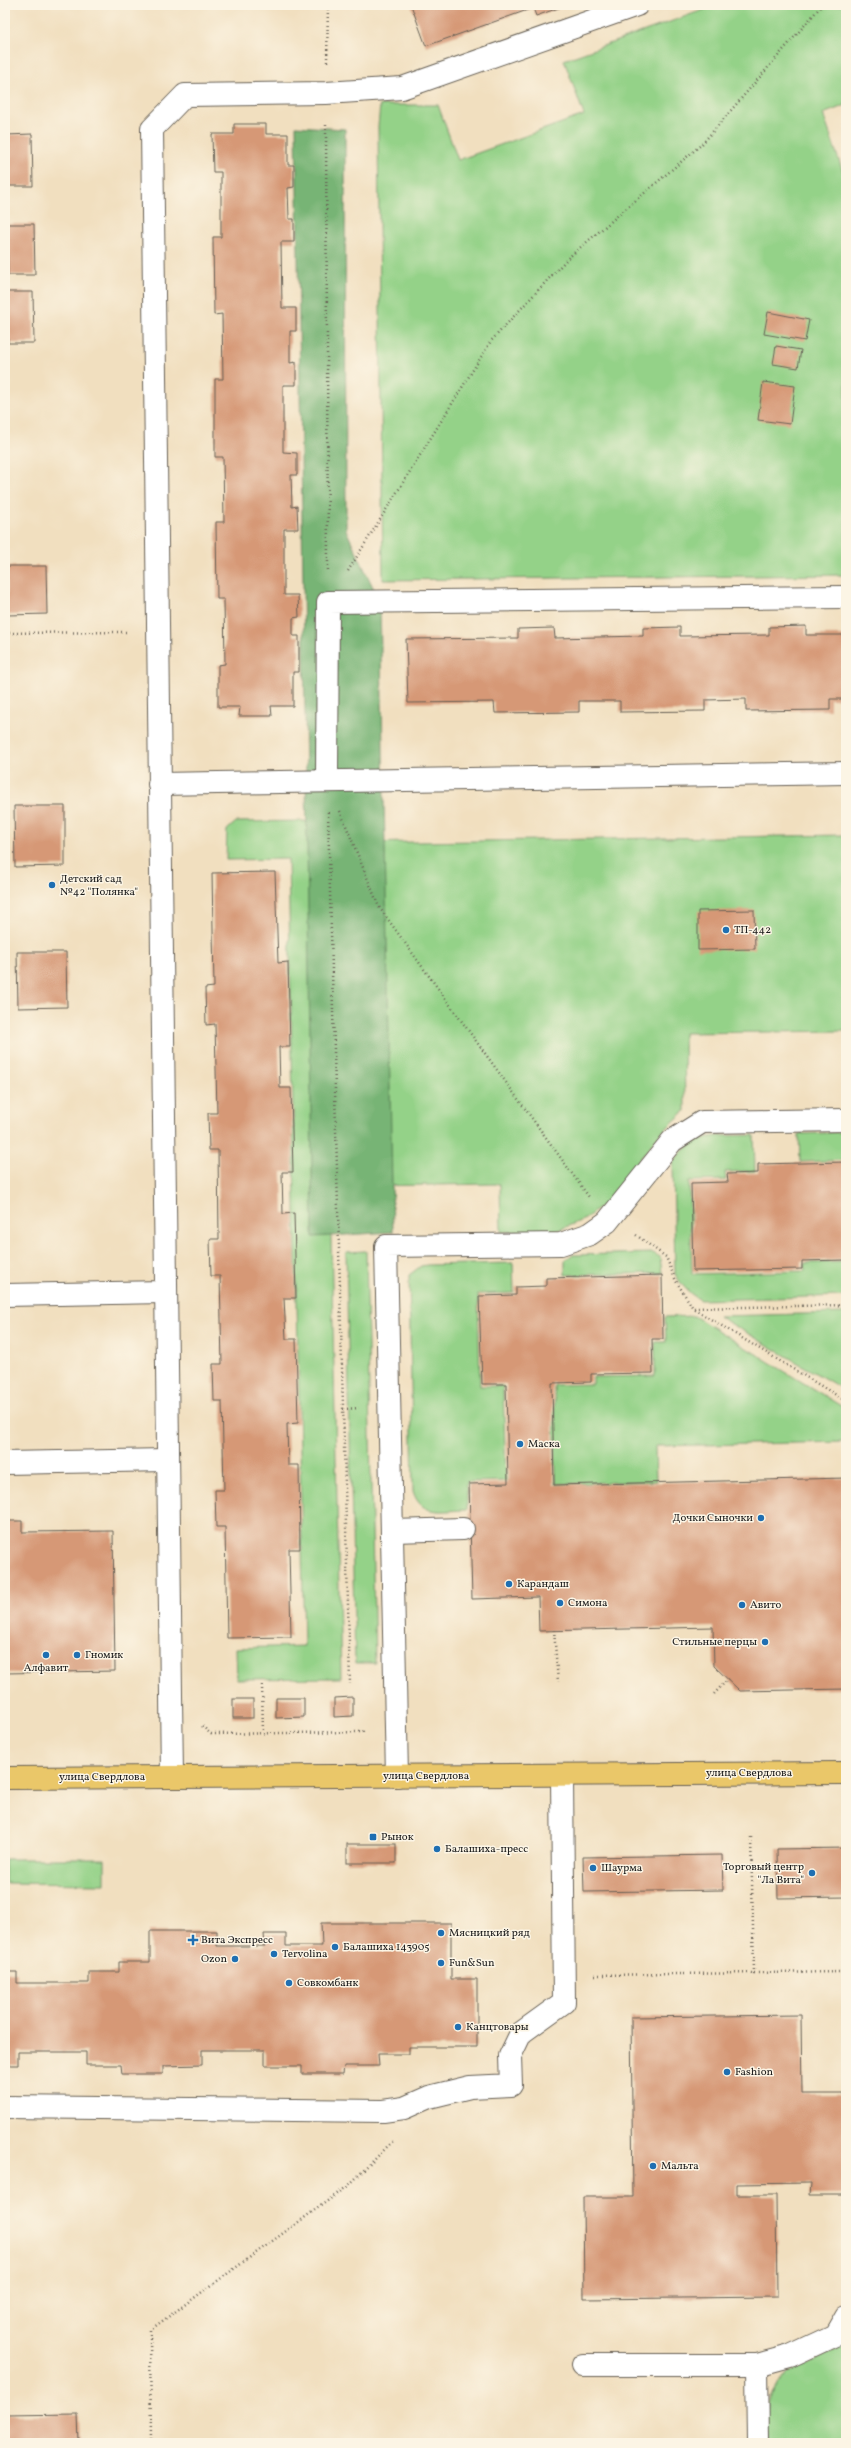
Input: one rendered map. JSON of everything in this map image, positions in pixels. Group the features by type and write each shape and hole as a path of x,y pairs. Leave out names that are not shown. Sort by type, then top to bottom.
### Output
{"main road":[{"name":"улица Свердлова","path":"5,1778 846,1773"}],"lane":[{"path":"172,1777 152,129 185,94 326,93 402,88 637,5"},
{"path":"327,781 328,602 846,597"},
{"path":"159,784 846,773"},
{"path":"397,1776 386,1246 561,1244 590,1234 607,1222 672,1141 702,1122 846,1120"},
{"path":"5,1295 165,1292"},
{"path":"5,1463 167,1460"},
{"path":"393,1531 463,1529"},
{"path":"5,2107 375,2110 404,2108 429,2097 470,2087 511,2085 510,2056 521,2033 564,2002 562,1775"},
{"path":"583,2365 757,2365 790,2356 835,2335 846,2316"},
{"path":"757,2365 758,2443"}],"path":[{"path":"328,5 326,93 328,602"},
{"path":"328,602 490,341 568,258 702,144 822,5"},
{"path":"5,633 157,631"},
{"path":"327,781 379,907 607,1222 637,1235 666,1256 676,1281 693,1308 846,1400"},
{"path":"327,781 350,1684"},
{"path":"693,1308 846,1305"},
{"path":"554,1630 558,1682"},
{"path":"714,1694 728,1679"},
{"path":"262,1685 263,1734"},
{"path":"197,1721 211,1734 362,1732 367,1728"},
{"path":"751,1837 754,1973"},
{"path":"564,1975 846,1972"},
{"path":"151,2443 150,2330 348,2186 393,2143 404,2108"}],"green space":[{"path":"717,5 846,5 846,105 823,114 846,181 846,575 383,580 378,127 380,105 438,105 458,160 584,115 564,60"},
{"path":"296,126 345,129 346,530 380,602 393,1232 313,1237"},
{"path":"304,821 318,828 322,844 341,1678 237,1679 236,1648 304,1646 288,859 226,860 227,830 236,822"},
{"path":"846,835 846,1031 684,1033 685,1111 659,1135 605,1203 585,1219 556,1231 501,1232 500,1184 362,1186 357,843"},
{"path":"846,1132 846,1160 800,1162 799,1134"},
{"path":"754,1135 755,1171 725,1172 726,1180 689,1181 692,1274 805,1271 805,1263 846,1262 846,1296 701,1300 686,1289 675,1274 673,1162 691,1145 709,1137"},
{"path":"366,1251 375,1663 355,1663 346,1252"},
{"path":"653,1253 660,1257 662,1273 565,1275 565,1260 572,1255"},
{"path":"513,1263 514,1293 478,1294 480,1386 503,1386 506,1481 467,1482 467,1510 434,1511 422,1505 417,1500 413,1491 409,1275 421,1266 427,1265"},
{"path":"846,1313 846,1391 718,1316"},
{"path":"694,1316 846,1409 846,1442 655,1446 656,1481 556,1484 554,1385 593,1384 593,1377 655,1376 655,1342 666,1342 665,1317"},
{"path":"5,1859 105,1859 105,1884 5,1883"},
{"path":"846,2341 846,2443 768,2443 767,2404 774,2388 782,2379 792,2372 825,2356"}],"building":[{"path":"411,5 567,5 536,16 533,8 426,46"},
{"path":"234,124 266,124 266,134 288,134 288,165 294,165 294,187 288,188 289,219 294,219 294,242 281,242 282,308 296,308 296,331 290,331 290,363 296,362 296,385 283,385 283,452 297,453 297,475 291,475 292,507 297,506 298,529 284,529 284,595 298,595 299,617 293,618 293,636 299,636 299,672 293,672 293,706 271,706 272,716 239,716 240,707 218,707 218,665 225,664 224,599 217,599 216,522 224,522 223,457 215,457 215,379 223,379 222,314 214,315 213,237 221,237 221,172 213,172 212,134 234,134"},
{"path":"32,134 33,186 6,186 6,135"},
{"path":"7,224 34,224 35,275 8,275"},
{"path":"7,292 33,292 34,343 8,343"},
{"path":"768,312 809,320 805,341 764,334"},
{"path":"776,346 801,350 798,368 773,364"},
{"path":"763,382 795,386 790,424 758,420"},
{"path":"7,566 46,566 47,614 7,615"},
{"path":"806,626 806,635 846,635 846,699 830,699 830,710 746,711 746,699 705,700 705,711 620,712 620,701 579,701 579,712 495,713 494,702 408,703 406,639 518,638 518,629 554,628 555,638 643,636 643,628 680,627 680,636 769,635 769,627"},
{"path":"14,806 65,806 65,866 15,867"},
{"path":"275,872 278,963 288,962 290,1047 279,1047 280,1088 291,1088 293,1172 282,1172 283,1214 294,1213 296,1298 284,1298 286,1339 296,1339 298,1423 287,1424 288,1465 299,1465 300,1549 289,1549 291,1637 227,1638 225,1527 216,1527 215,1490 224,1490 222,1401 214,1401 213,1364 222,1364 220,1276 211,1276 210,1239 219,1239 218,1150 209,1150 208,1113 217,1113 215,1024 206,1025 205,988 214,987 212,873"},
{"name":"ТП-442","path":"754,910 755,949 698,950 698,911"},
{"path":"17,952 66,952 67,1007 18,1008"},
{"path":"846,1162 846,1260 802,1261 802,1269 693,1271 691,1183 728,1182 727,1174 758,1173 758,1164"},
{"path":"662,1275 663,1339 652,1339 653,1373 591,1374 591,1382 552,1383 554,1485 846,1478 846,1689 740,1691 714,1666 713,1627 539,1631 538,1597 472,1599 469,1484 508,1483 506,1384 482,1384 479,1296 516,1295 516,1287 546,1286 546,1278"},
{"path":"5,1521 22,1521 22,1532 113,1531 115,1671 5,1673"},
{"path":"353,1697 353,1716 334,1717 334,1698"},
{"path":"276,1698 304,1698 304,1717 276,1718"},
{"path":"233,1699 253,1699 253,1718 233,1718"},
{"path":"347,1844 396,1844 396,1863 347,1863"},
{"name":"Торговый центр \"Ла Вита\"","path":"846,1848 846,1897 778,1898 777,1849"},
{"path":"722,1855 723,1890 584,1892 583,1857"},
{"path":"321,1923 451,1923 451,1979 477,1979 477,2047 409,2047 409,2054 378,2054 379,2066 344,2066 343,2074 302,2074 302,2066 265,2066 265,2050 202,2050 202,2065 163,2066 163,2074 122,2074 121,2065 86,2065 86,2052 18,2052 18,2065 5,2065 5,1972 17,1972 17,1983 89,1983 89,1972 119,1972 119,1962 150,1962 150,1931 217,1931 217,1946 265,1946 264,1934 286,1934 286,1946 322,1946"},
{"path":"801,2015 802,2094 846,2094 846,2195 810,2195 811,2183 737,2184 737,2195 776,2195 777,2297 584,2299 583,2197 633,2197 631,2017"},
{"path":"78,2414 79,2443 5,2443 5,2415"}],"place":[{"name":"Детский сад №42 \"Полянка\"","path":"52,885"},
{"name":"ТП-442","path":"726,930"},
{"name":"Маска","path":"520,1444"},
{"name":"Дочки Сыночки","path":"761,1518"},
{"name":"Карандаш","path":"509,1584"},
{"name":"Симона","path":"560,1603"},
{"name":"Авито","path":"742,1605"},
{"name":"Стильные перцы","path":"765,1642"},
{"name":"Алфавит","path":"46,1655"},
{"name":"Гномик","path":"77,1655"},
{"name":"Рынок","path":"373,1837"},
{"name":"Балашиха-пресс","path":"437,1849"},
{"name":"Шаурма","path":"593,1868"},
{"name":"Торговый центр \"Ла Вита\"","path":"812,1873"},
{"name":"Мясницкий ряд","path":"441,1933"},
{"name":"Вита Экспресс","path":"193,1940"},
{"name":"Балашиха 143905","path":"335,1947"},
{"name":"Tervolina","path":"274,1954"},
{"name":"Ozon","path":"235,1959"},
{"name":"Fun&Sun","path":"441,1963"},
{"name":"Совкомбанк","path":"289,1983"},
{"name":"Канцтовары","path":"458,2027"},
{"name":"Fashion","path":"727,2072"},
{"name":"Мальта","path":"653,2166"}]}
